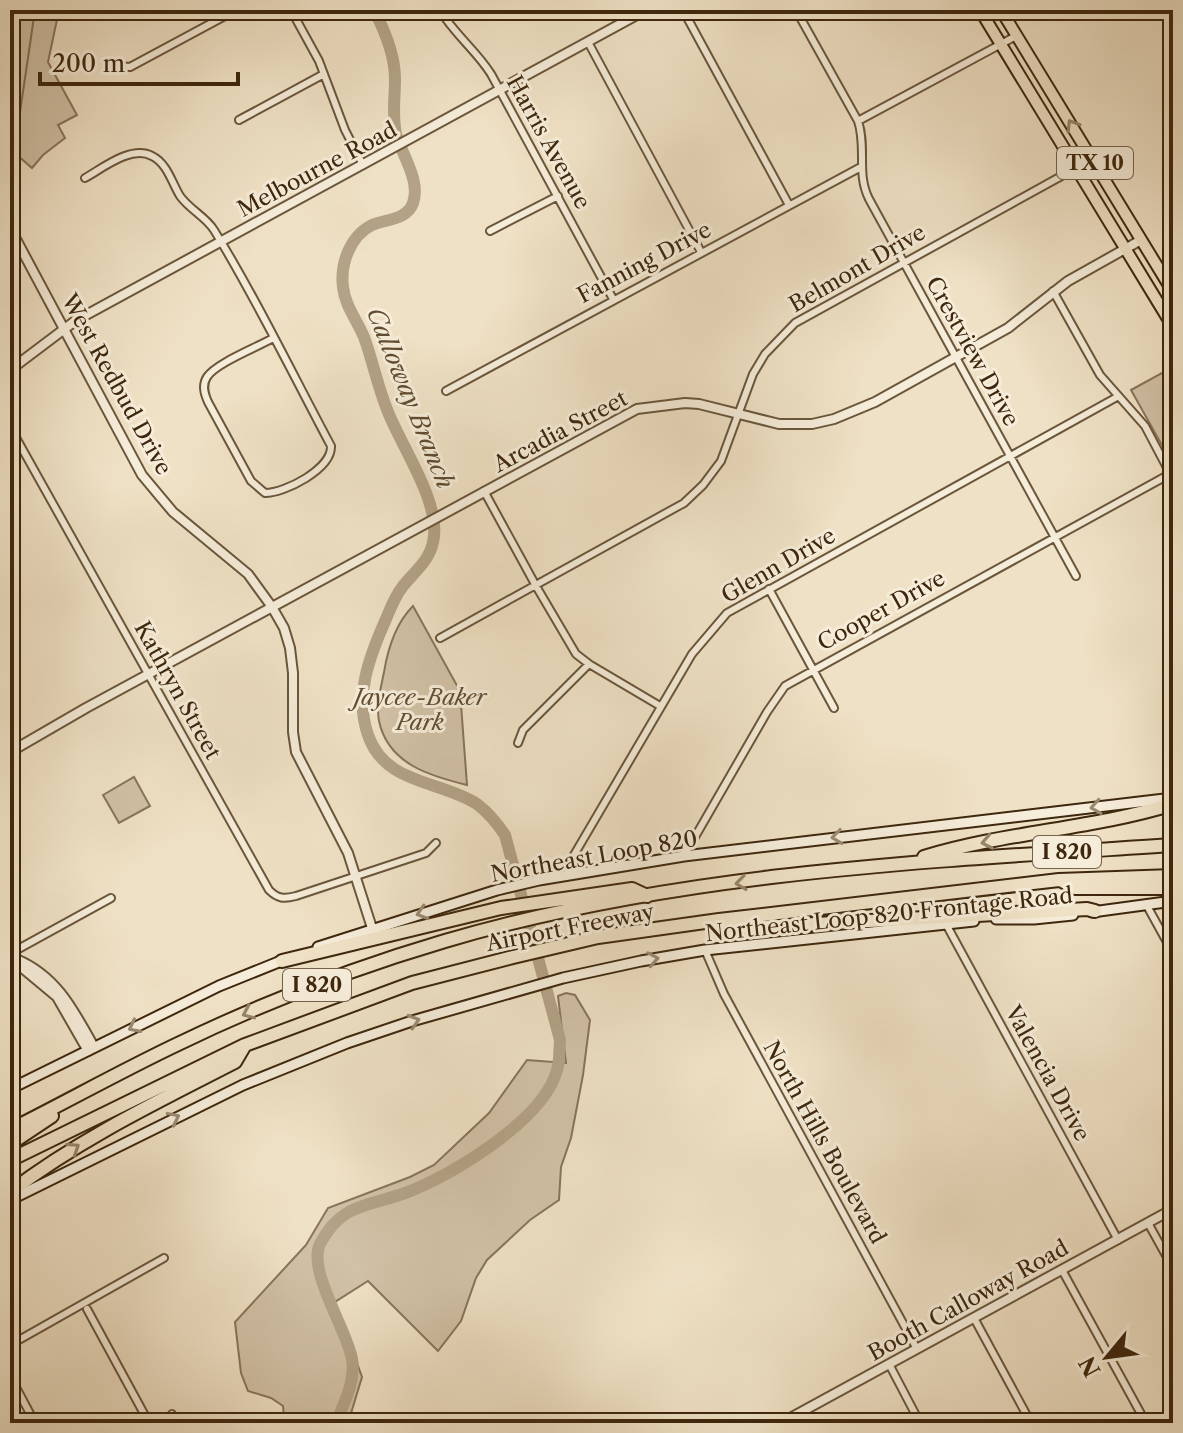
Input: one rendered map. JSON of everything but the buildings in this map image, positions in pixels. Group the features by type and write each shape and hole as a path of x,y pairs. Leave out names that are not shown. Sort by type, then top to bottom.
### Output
{"highway":[{"path":"902,863 947,849 1090,823 1173,801"},
{"name":"Airport Freeway","path":"10,1130 179,1043 275,1000 427,947 507,925 647,896 808,873 1173,843"},
{"name":"I 820","path":"1059,880 1173,876"},
{"name":"Airport Freeway","path":"10,1160 245,1045 412,983 556,946 719,920 1059,880 1075,888 1173,888"},
{"path":"282,961 545,900 632,889 647,896"},
{"path":"719,920 743,928 1095,911"},
{"path":"10,1192 115,1123 235,1062 245,1045"},
{"path":"10,1144 94,1088"}],"main road":[{"name":"TX 10","path":"980,10 1173,327"},
{"name":"TX 10","path":"1001,10 1173,292"},
{"name":"Northeast Loop 820","path":"10,1089 219,986 372,928 497,890 684,856 1173,801"},
{"name":"Northeast Loop 820 Frontage Road","path":"10,1200 280,1069 400,1025 563,978 705,950 982,920 1044,919 1173,901"}],"street":[{"path":"118,66 130,67 236,10"},
{"path":"291,10 324,74 345,130 363,165"},
{"name":"Harris Avenue","path":"440,10 451,28 483,60 613,299"},
{"name":"Melbourne Road","path":"10,370 65,328 646,10"},
{"path":"683,10 789,205"},
{"name":"Crestview Drive","path":"796,10 858,121 863,139 861,167 865,192 1076,576"},
{"path":"858,121 1016,36"},
{"path":"588,42 701,252"},
{"path":"239,120 324,74"},
{"path":"85,178 130,154 153,156 167,171 184,201 213,228 220,242 273,338 331,446 330,457 319,469 271,493 259,490 251,481 206,397 204,385 211,372 273,338"},
{"name":"Fanning Drive","path":"446,391 861,167"},
{"name":"Belmont Drive","path":"440,638 684,503 721,461 753,374 781,335 811,312 1076,168"},
{"path":"490,231 558,196"},
{"name":"West Redbud Drive","path":"10,228 142,475 173,512 248,574 284,628 290,648 296,752 336,828 372,928"},
{"name":"Arcadia Street","path":"10,752 637,409 664,404 699,404 794,425 834,419 875,402 1008,328 1053,291 1141,240"},
{"path":"10,251 20,246"},
{"path":"1053,291 1100,375 1145,426 1172,476"},
{"name":"Glenn Drive","path":"566,876 574,855 660,706 692,654 718,622 739,605 1117,397"},
{"name":"Kathryn Street","path":"10,427 269,890 276,897 285,899 355,877"},
{"name":"Cooper Drive","path":"684,856 785,686 1054,537 1172,476"},
{"path":"484,491 576,654 660,706"},
{"path":"769,589 834,708"},
{"path":"518,743 523,730 589,664"},
{"path":"355,877 426,853 436,843"},
{"path":"91,1049 66,996 12,955 111,898"},
{"path":"1146,903 1173,953"},
{"name":"Valencia Drive","path":"946,924 1118,1240"},
{"name":"North Hills Boulevard","path":"705,950 724,994 917,1349"},
{"name":"Booth Calloway Road","path":"781,1423 1173,1209"},
{"path":"1148,1223 1173,1268"},
{"path":"10,1345 164,1258"},
{"path":"1062,1270 1146,1423"},
{"path":"87,1309 149,1423"},
{"path":"974,1318 1031,1423"},
{"path":"889,1364 920,1423"},
{"path":"10,1376 35,1423"},
{"path":"167,1423 172,1414"}],"green space":[{"path":"10,10 59,10 48,62 77,115 58,125 65,138 32,168 10,149"},
{"path":"1171,368 1173,371 1173,465 1131,390"},
{"name":"Jaycee-Baker Park","path":"413,606 460,691 467,785 425,772 401,758 391,748 379,721 379,696 390,645 397,628"},
{"path":"134,777 150,806 119,823 103,795"},
{"path":"566,993 575,995 590,1020 571,1138 561,1167 559,1200 530,1220 487,1260 476,1278 461,1321 438,1351 368,1281 335,1302 362,1377 348,1423 277,1423 284,1418 283,1406 271,1398 248,1391 241,1373 235,1322 306,1245 328,1208 434,1165 489,1113 527,1060 566,1063 558,996"}],"waterway":[{"path":"10,139 20,112 35,10"},
{"name":"Calloway Branch","path":"336,1423 348,1392 353,1367 349,1347 323,1284 317,1255 320,1244 328,1231 346,1214 405,1193 446,1174 515,1126 549,1089 558,1067 560,1040 505,835 477,804 387,764 376,751 364,720 363,690 374,647 395,598 427,558 434,536 434,521 425,490 388,412 364,337 343,287 343,269 352,243 372,225 406,213 415,195 413,177 396,134 393,61 374,10"}],"railway":[{"path":"1158,10 1173,34"}]}
